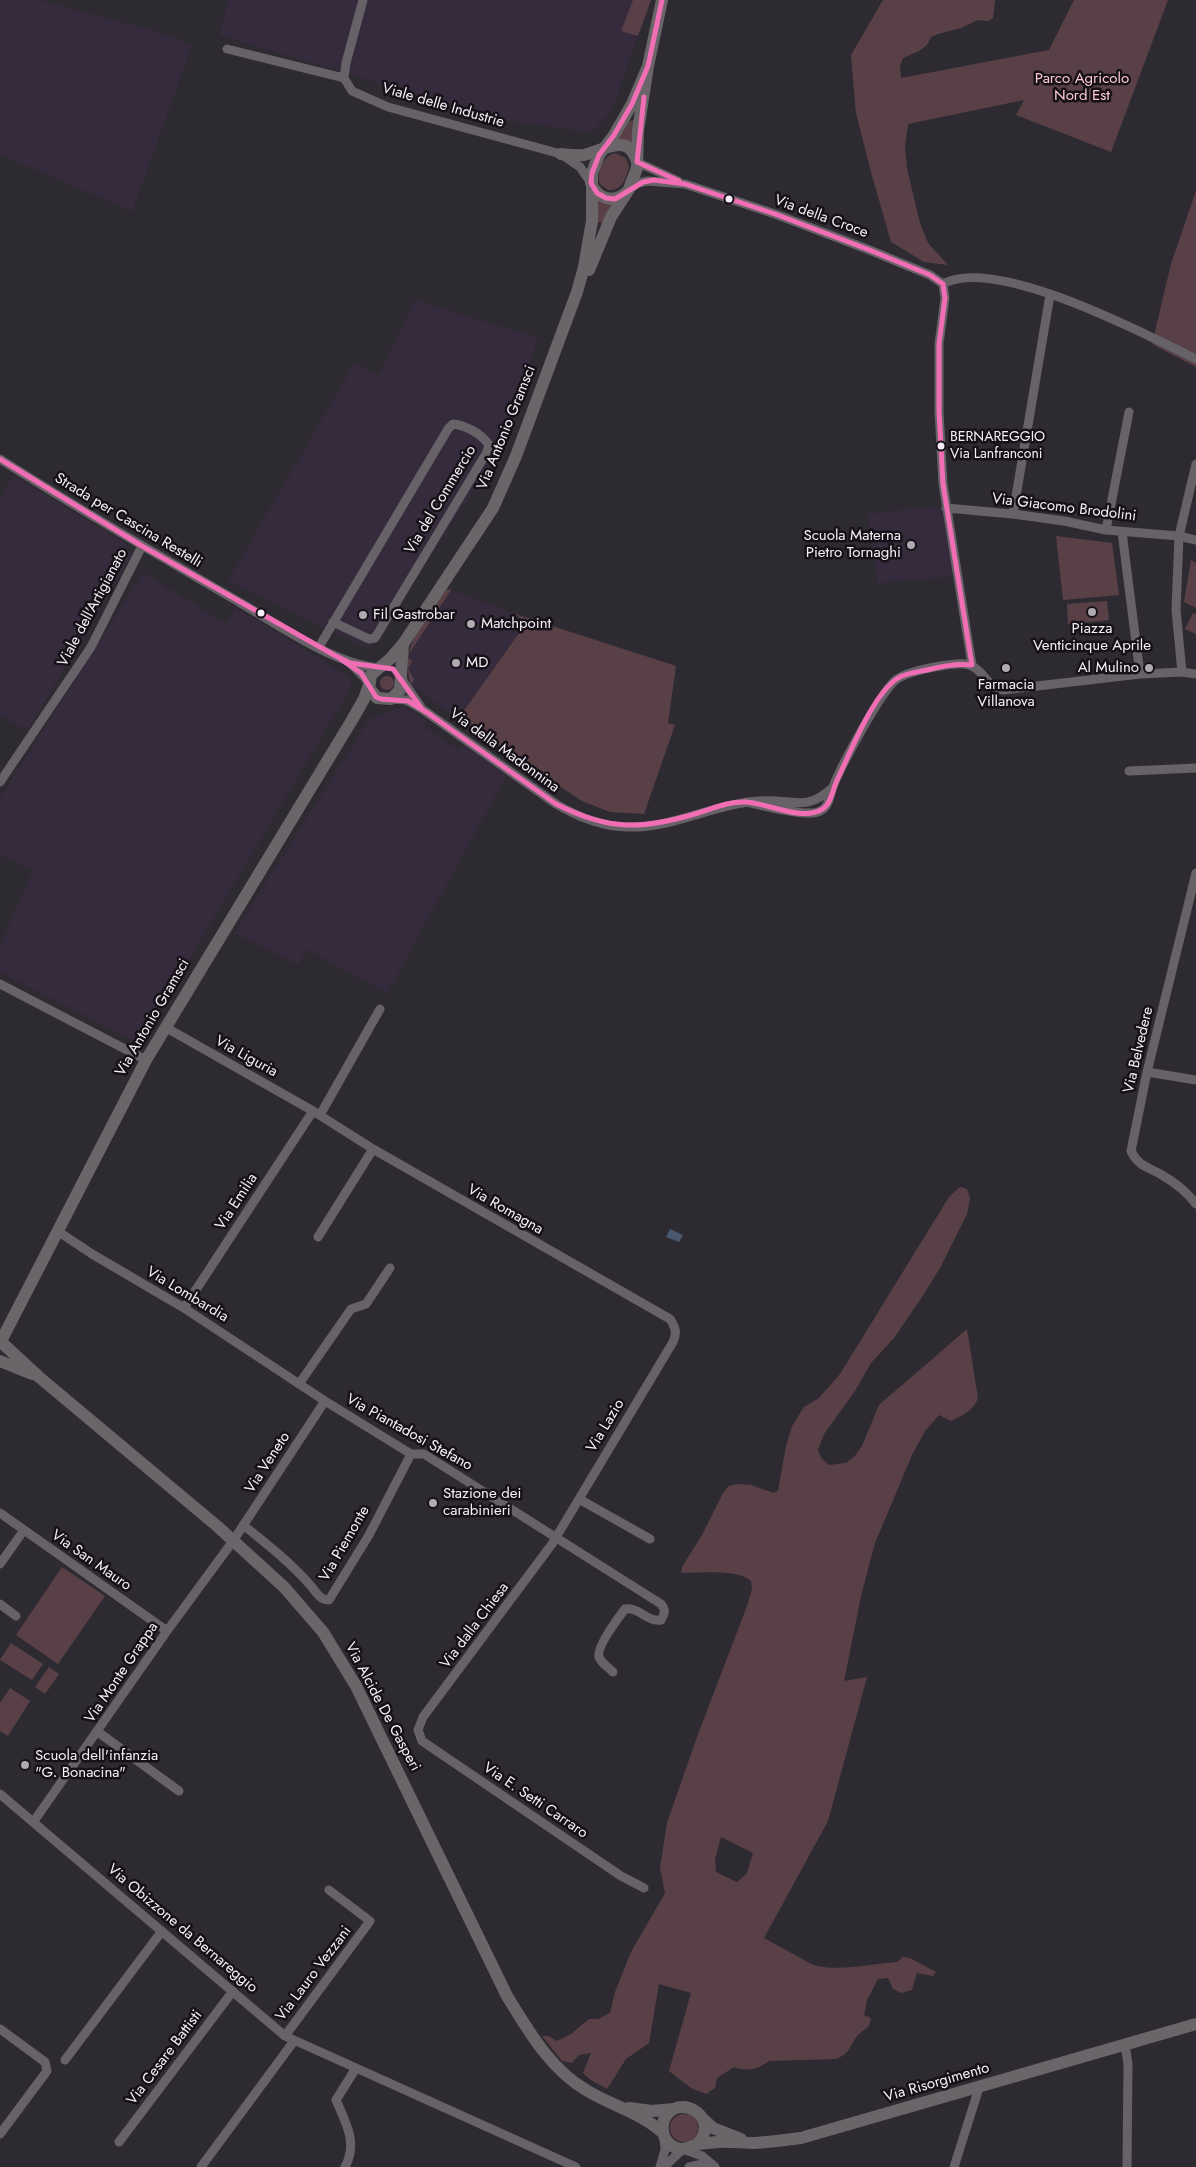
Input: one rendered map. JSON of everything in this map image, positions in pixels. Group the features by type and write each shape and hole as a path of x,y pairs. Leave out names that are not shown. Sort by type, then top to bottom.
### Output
{"street":[{"path":"227,49 344,78 346,63 363,0"},
{"path":"577,292 590,267 611,217 626,192 636,170 638,131 648,66 662,0"},
{"path":"577,292 584,267 592,221 592,174 598,157 632,104 648,66"},
{"name":"Viale delle Industrie","path":"344,78 352,91 388,107 561,154"},
{"path":"561,154 585,155 615,144 625,146 634,154 637,162 685,184"},
{"path":"561,154 580,167 597,193 606,198 617,198 638,184 648,181 685,184"},
{"name":"Via della Croce","path":"685,184 830,235 930,275 943,284"},
{"path":"1196,359 1114,318 1007,282 983,278 961,278 943,284 945,298 939,338 939,411 946,508 972,665 979,670 994,688 1000,690 1140,674 1182,672 1196,674"},
{"name":"Via Antonio Gramsci","path":"379,668 403,644 493,508 516,456 577,292"},
{"path":"1013,514 1050,295"},
{"path":"1106,530 1130,412"},
{"name":"Via del Commercio","path":"319,647 448,429 453,424 460,424 485,438 489,445 487,452 375,638 369,639 334,622"},
{"name":"Strada per Cascina Restelli","path":"0,459 142,546 319,647"},
{"path":"1182,672 1176,610 1179,536 1196,464"},
{"name":"Via Giacomo Brodolini","path":"946,508 1013,514 1064,521 1106,530 1179,536 1196,540"},
{"path":"1122,532 1140,674"},
{"name":"Viale dell'Artigianato","path":"0,782 91,647 142,546"},
{"path":"350,663 365,678 375,696 388,699 400,690 403,644"},
{"path":"319,647 350,663 379,668"},
{"name":"Via della Madonnina","path":"388,699 406,700 422,709 556,804 598,823 622,827 654,825 746,802 804,813 822,810 828,804 833,787 880,698 894,681 908,675 951,665 972,665"},
{"path":"368,685 371,675 379,668 385,666 394,669 401,678"},
{"name":"Via della Madonnina","path":"401,678 422,709"},
{"name":"Via Antonio Gramsci","path":"0,1342 146,1060 352,720 364,699 368,685"},
{"name":"Via Antonio Gramsci","path":"352,720 370,707 388,699"},
{"path":"1129,771 1196,768"},
{"name":"Via Belvedere","path":"1195,877 1147,1072 1131,1151 1136,1161 1189,1195 1196,1204"},
{"path":"0,984 146,1060"},
{"path":"317,1113 380,1009"},
{"name":"Via Liguria","path":"165,1027 317,1113"},
{"path":"1147,1072 1196,1080"},
{"name":"Via Romagna","path":"317,1113 373,1149 670,1320 675,1328"},
{"name":"Via Emilia","path":"184,1308 317,1113"},
{"path":"318,1237 373,1149"},
{"name":"Via Lombardia","path":"58,1232 184,1308 325,1401"},
{"path":"299,1384 351,1309 366,1304 390,1268"},
{"name":"Via Lazio","path":"556,1538 673,1342 676,1335 675,1328"},
{"name":"Via Alcide De Gasperi","path":"0,1342 233,1541 302,1606 323,1632 356,1686 507,1996 527,2029 555,2065 571,2079 584,2089 646,2120 664,2135"},
{"name":"Via Alcide De Gasperi","path":"0,1361 39,1377"},
{"name":"Via Veneto","path":"233,1541 325,1401"},
{"name":"Via Piantadosi Stefano","path":"325,1401 412,1454 424,1454 661,1604 665,1608 665,1614 661,1620 654,1621 636,1609 625,1609 599,1649 599,1656 602,1662 613,1672"},
{"name":"Via Piemonte","path":"243,1525 306,1580 319,1597 329,1600 369,1535 412,1454"},
{"path":"579,1499 650,1539"},
{"name":"Via San Mauro","path":"0,1513 167,1631"},
{"path":"0,1564 24,1530"},
{"name":"Via dalla Chiesa","path":"418,1730 423,1718 556,1538"},
{"name":"Via Monte Grappa","path":"34,1821 167,1631 233,1541"},
{"path":"0,1604 16,1616"},
{"name":"Via E. Setti Carraro","path":"418,1730 422,1741 621,1876 644,1888"},
{"path":"98,1732 179,1791"},
{"name":"Via Obizzone da Bernareggio","path":"0,1794 285,2036 576,2167"},
{"name":"Via Lauro Vezzani","path":"285,2036 370,1921 329,1890"},
{"path":"65,2060 162,1931"},
{"name":"Via Cesare Battisti","path":"119,2142 233,1991"},
{"name":"Via Risorgimento","path":"683,2149 697,2144 720,2142 755,2143 801,2138 1196,2024"},
{"path":"0,2029 45,2062 47,2071 0,2134"},
{"path":"201,2167 294,2041"},
{"path":"1125,2045 1128,2064 1127,2167"},
{"path":"345,2167 350,2157 352,2134 336,2100 356,2068"},
{"path":"954,2167 979,2088"},
{"name":"Via Alcide De Gasperi","path":"619,2108 674,2109"},
{"name":"Via Risorgimento","path":"674,2109 690,2108 696,2111 713,2128 755,2143"},
{"path":"662,2167 665,2150 664,2121 674,2109"},
{"path":"697,2144 704,2135 703,2119"},
{"path":"664,2135 672,2146 702,2156 713,2166"},
{"path":"662,2167 683,2149"},
{"path":"689,2167 703,2164 713,2166"}],"shaded area":[{"path":"0,0 38,0 155,31 192,45 132,211 0,154"},
{"path":"228,0 650,0 612,110 592,132 497,119 220,35"},
{"path":"415,300 538,338 500,450 369,649 228,581 355,363 379,375"},
{"path":"13,476 125,543 131,556 27,731 0,715 0,501"},
{"name":"Scuola Materna Pietro Tornaghi","path":"943,506 953,576 878,583 868,514"},
{"path":"143,573 226,624 236,608 349,677 351,687 139,1043 0,972 0,946 33,871 0,854 0,798"},
{"path":"451,590 529,619 458,719 411,685 407,657"},
{"path":"403,707 427,721 423,726 459,750 463,744 506,776 387,993 307,949 298,965 234,933 370,719"}],"green space":[{"path":"633,0 651,0 638,36 621,31"},
{"name":"Parco Agricolo Nord Est","path":"883,0 995,0 993,18 988,21 978,20 961,28 931,37 927,45 919,51 903,58 900,66 901,78 1049,50 1074,0 1168,0 1111,152 1016,115 1024,100 908,124 905,147 907,169 920,223 928,243 948,265 924,262 891,242 856,113 851,55"},
{"path":"634,120 633,148 616,143 629,121"},
{"path":"615,153 626,158 629,167 623,183 617,189 608,190 600,184 599,175 604,161"},
{"path":"1196,191 1196,367 1152,344 1171,264"},
{"path":"598,198 614,205 602,223 598,222"},
{"path":"1056,536 1112,543 1119,595 1063,600"},
{"path":"1191,560 1196,563 1196,608 1184,602"},
{"path":"447,589 451,590 409,654 411,645 423,622"},
{"path":"1107,601 1109,620 1068,624 1067,604"},
{"path":"1193,613 1196,614 1196,634 1185,629"},
{"path":"515,614 676,666 668,723 675,725 644,814 610,812 582,801 458,719 522,629 520,618"},
{"path":"408,658 412,661 408,669"},
{"path":"408,669 414,679 411,685 408,671"},
{"path":"384,676 390,676 394,683 390,690 384,690 380,686 380,680"},
{"path":"960,1187 967,1189 970,1198 967,1214 940,1268 894,1338 871,1363 855,1391 824,1434 818,1450 822,1459 829,1465 846,1463 854,1457 862,1446 879,1405 967,1329 978,1398 974,1406 963,1415 951,1421 939,1415 925,1431 912,1455 875,1543 861,1596 844,1681 867,1677 828,1821 764,1938 813,1965 823,1967 855,1967 897,1962 903,1957 910,1958 936,1972 933,1976 917,1973 912,1990 901,1993 893,1989 888,1978 878,1979 867,2000 864,2015 871,2018 869,2025 857,2036 842,2056 836,2059 769,2061 757,2068 748,2069 734,2067 717,2078 715,2088 706,2094 691,2088 669,2071 691,1993 659,1984 649,2043 626,2059 607,2089 583,2073 591,2053 579,2055 572,2063 562,2061 542,2036 548,2036 557,2041 571,2034 589,2019 598,2019 610,2013 615,1992 631,1952 665,1893 660,1868 667,1823 752,1589 751,1581 745,1577 718,1572 681,1573 683,1565 701,1537 723,1493 729,1486 737,1484 751,1485 774,1493 778,1491 786,1446 792,1426 804,1407 819,1398 840,1374 949,1197","holes":["721,1837 753,1853 747,1873 737,1882 716,1872 715,1859"]},
{"path":"62,1567 105,1596 58,1664 16,1635"},
{"path":"11,1643 43,1664 32,1680 0,1660"},
{"path":"49,1667 59,1674 45,1694 35,1687"},
{"path":"10,1688 30,1701 8,1736 0,1731 0,1703"},
{"path":"684,2114 694,2118 698,2128 694,2138 684,2142 674,2138 670,2128 674,2118"}],"water":[{"path":"670,1229 683,1235 679,1242 666,1237"}],"transit line":[{"path":"662,0 648,66 632,104 614,135 599,155 592,173 591,183 597,193 606,198 615,199 643,182 654,180 685,184 775,214 867,249 930,275 943,284"},
{"path":"644,97 637,162 679,181"},
{"path":"943,284 945,298 939,344 939,411 943,484 972,665"},
{"path":"0,459 142,546 334,655 350,663 393,669 422,709 556,804 575,813 609,823 626,825 660,823 722,805 740,802 755,803 796,813 816,812 824,808 829,802 836,782 871,710 889,686 901,676 908,674 949,665 972,665"},
{"path":"339,658 361,673 376,697 408,701 431,715"}],"place":[{"name":"BERNAREGGIO Via Lanfranconi","path":"941,446"},
{"name":"Scuola Materna Pietro Tornaghi","path":"911,545"},
{"name":"Piazza Venticinque Aprile","path":"1092,612"},
{"name":"Fil Gastrobar","path":"363,615"},
{"name":"Matchpoint","path":"471,624"},
{"name":"MD","path":"456,663"},
{"name":"Farmacia Villanova","path":"1006,668"},
{"name":"Al Mulino","path":"1149,668"},
{"name":"Stazione dei carabinieri","path":"433,1503"},
{"name":"Scuola dell'infanzia \"G. Bonacina\"","path":"25,1765"}]}
